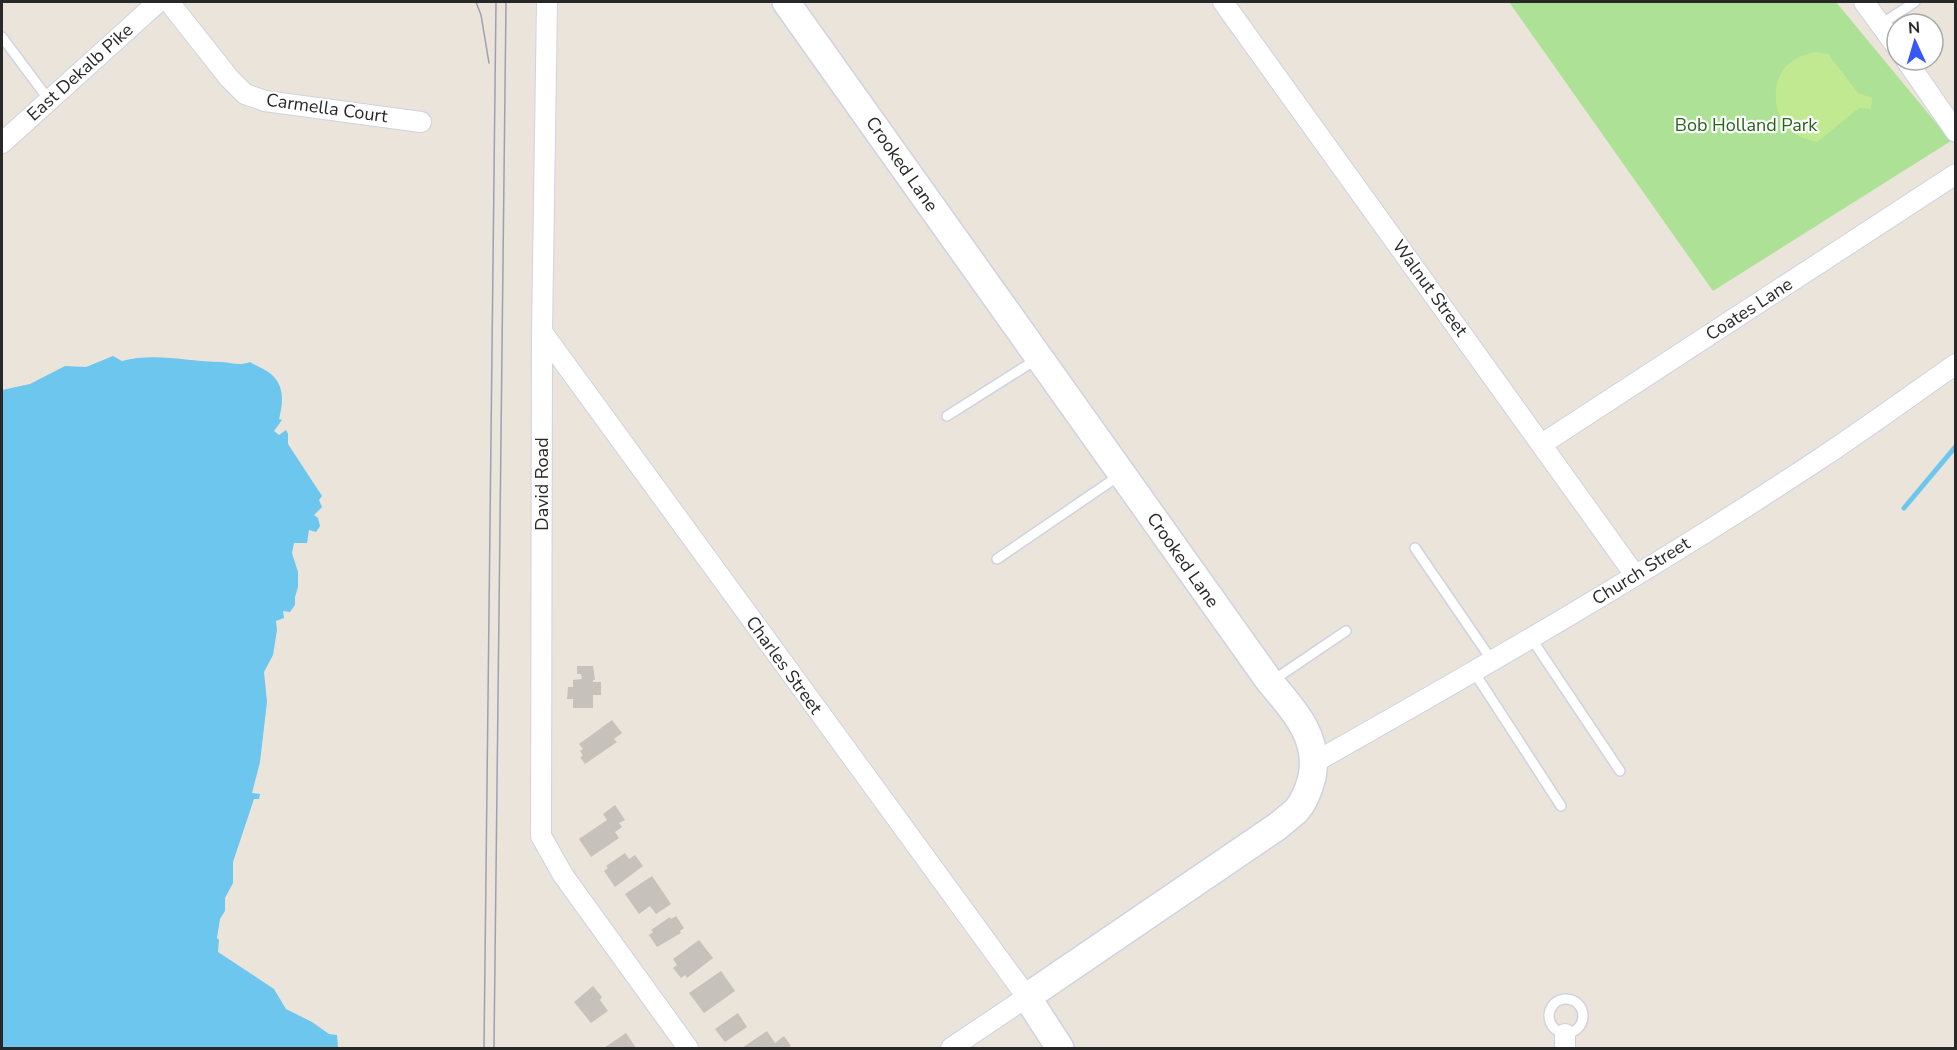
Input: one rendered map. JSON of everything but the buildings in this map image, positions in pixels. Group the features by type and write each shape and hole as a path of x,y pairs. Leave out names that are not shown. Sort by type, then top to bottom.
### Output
{"street":[{"name":"East Dekalb Pike","path":"2,143 158,2"},
{"name":"Carmella Court","path":"169,2 201,44 245,94 264,101 422,122"},
{"name":"David Road","path":"547,2 542,332 541,836 563,875 687,1048"},
{"name":"Crooked Lane","path":"786,2 1270,682 1289,704 1308,732 1315,762 1309,790 1297,809 1278,826 1027,997"},
{"name":"Walnut Street","path":"1223,2 1635,575"},
{"path":"1864,2 1885,30"},
{"path":"1914,72 1956,132"},
{"name":"Coates Lane","path":"1542,444 1956,174"},
{"name":"Charles Street","path":"542,332 1027,997"},
{"name":"Church Street","path":"1315,762 1493,662 1635,575 1818,460 1956,364"},
{"path":"951,1048 1027,997 1060,1048"}],"lane":[{"path":"1881,24 1915,2"},
{"path":"2,37 49,100"},
{"path":"947,416 1040,357"},
{"path":"997,559 1122,473"},
{"path":"1415,548 1493,662"},
{"path":"1270,682 1346,631"},
{"path":"1532,638 1620,771"},
{"path":"1474,672 1561,806"}],"green space":[{"name":"Bob Holland Park","path":"1509,2 1836,2 1885,61 1885,72 1894,72 1951,141 1713,291"},
{"path":"1815,52 1828,54 1858,93 1872,98 1871,109 1859,108 1817,142 1791,131 1781,118 1776,102 1779,77 1786,66 1798,58"}],"water":[{"path":"113,356 122,361 160,357 236,364 250,362 269,372 279,384 282,395 279,419 282,420 274,431 279,435 286,430 288,444 322,496 319,500 322,507 314,515 318,518 320,526 316,532 309,530 307,543 294,543 292,553 298,572 295,605 290,612 283,611 284,618 276,621 273,655 264,672 267,702 260,762 252,793 260,794 259,799 254,799 233,862 233,883 225,898 225,911 220,919 217,938 219,940 218,952 274,989 286,1009 312,1022 329,1034 337,1035 338,1048 2,1048 2,390 30,384 65,366 86,367"}],"waterway":[{"path":"1904,508 1956,446"}],"tram line":[{"path":"476,2 481,15 489,63"},
{"path":"484,1048 496,2"},
{"path":"494,1048 506,2"}]}
